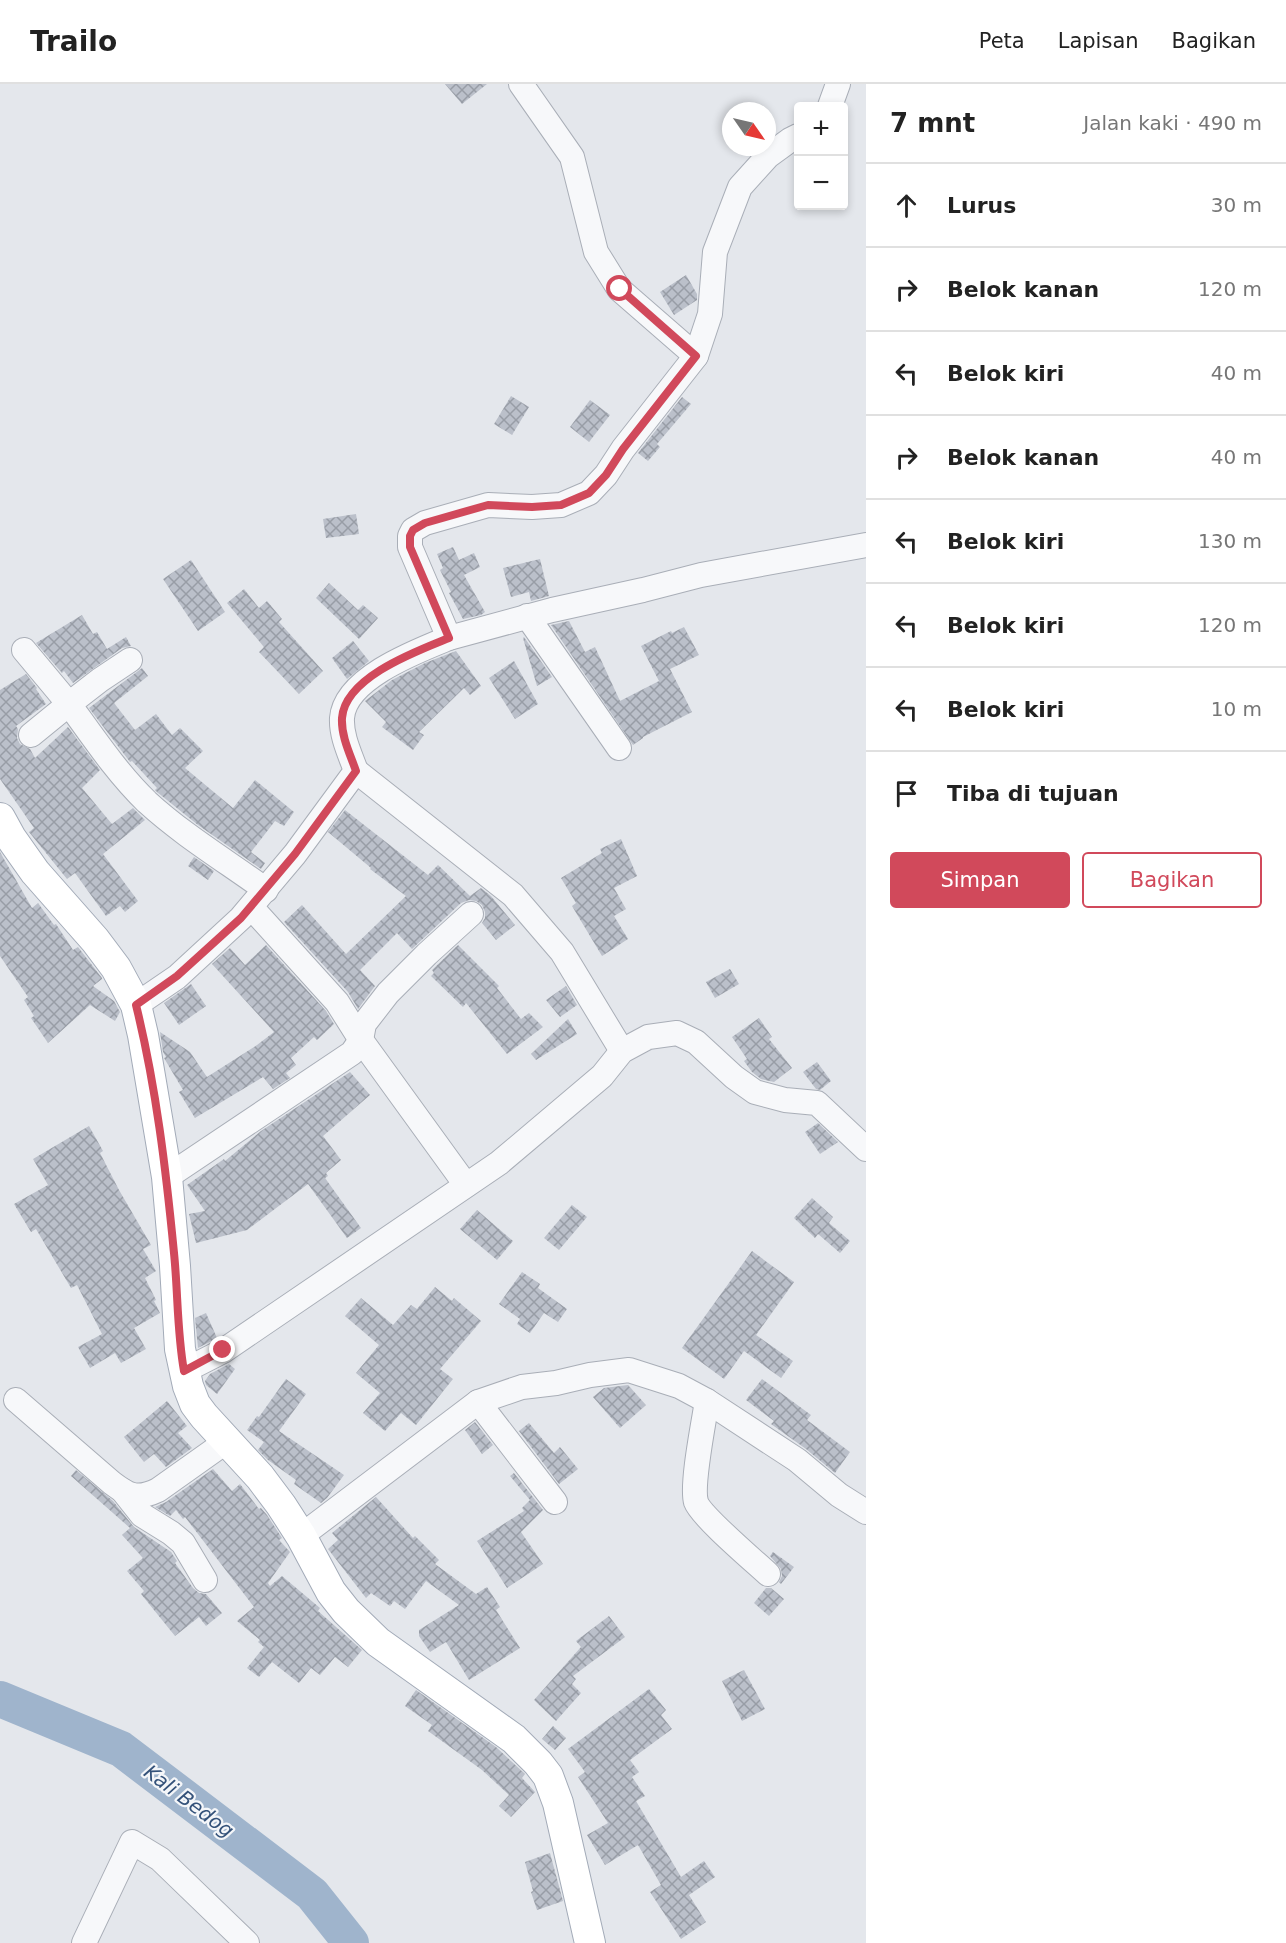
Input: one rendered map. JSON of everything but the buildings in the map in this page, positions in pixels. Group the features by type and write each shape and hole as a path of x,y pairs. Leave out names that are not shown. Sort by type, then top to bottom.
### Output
{"main road":[{"path":"0,818 35,872 116,968 136,1005 166,1177 180,1349 188,1386 195,1404 281,1504 331,1592 362,1628 378,1642 514,1739 548,1776 558,1803 590,1943"}],"street":[{"path":"521,84 572,157 596,252 620,289 696,356"},
{"path":"831,102 838,84"},
{"path":"449,638 410,547 410,536 413,530 425,523 488,505 532,507 561,505 589,493 606,475 623,449 696,356 710,314 715,252 740,187 768,156 794,138"},
{"path":"622,1052 562,952 513,895 356,771 343,732 342,716 348,699 374,674 411,654 449,638 527,616 701,575 866,545"},
{"path":"527,616 619,748"},
{"path":"24,650 146,801 258,898 337,1002 361,1040 466,1185"},
{"path":"31,735 100,680 130,660"},
{"path":"136,1005 177,976 241,918 295,854 356,771"},
{"path":"166,1177 352,1053 361,1040 364,1024 388,993 471,914"},
{"path":"184,1371 223,1350 499,1164 602,1076 622,1052 648,1036 677,1034 696,1042 734,1077 755,1092 785,1100 817,1103 866,1149"},
{"path":"301,1536 478,1402 522,1387 629,1370 680,1386 707,1401 797,1460 839,1495 866,1512"},
{"path":"16,1400 123,1491 142,1515 183,1543 206,1580"},
{"path":"707,1401 695,1488 697,1505 768,1574"},
{"path":"478,1402 555,1502"},
{"path":"123,1491 141,1496 158,1490 227,1441"},
{"path":"84,1943 132,1842 160,1859 247,1943"}],"waterway":[{"name":"Kali Bedog","path":"0,1699 121,1749 312,1894 351,1943"}],"route":[{"path":"223,1350 184,1371 180,1349 166,1177 136,1005 177,976 241,918 295,854 356,771 343,732 342,716 348,699 374,674 411,654 449,638 410,547 410,536 413,530 425,523 488,505 532,507 561,505 589,493 606,475 623,449 696,356 620,289"}]}
